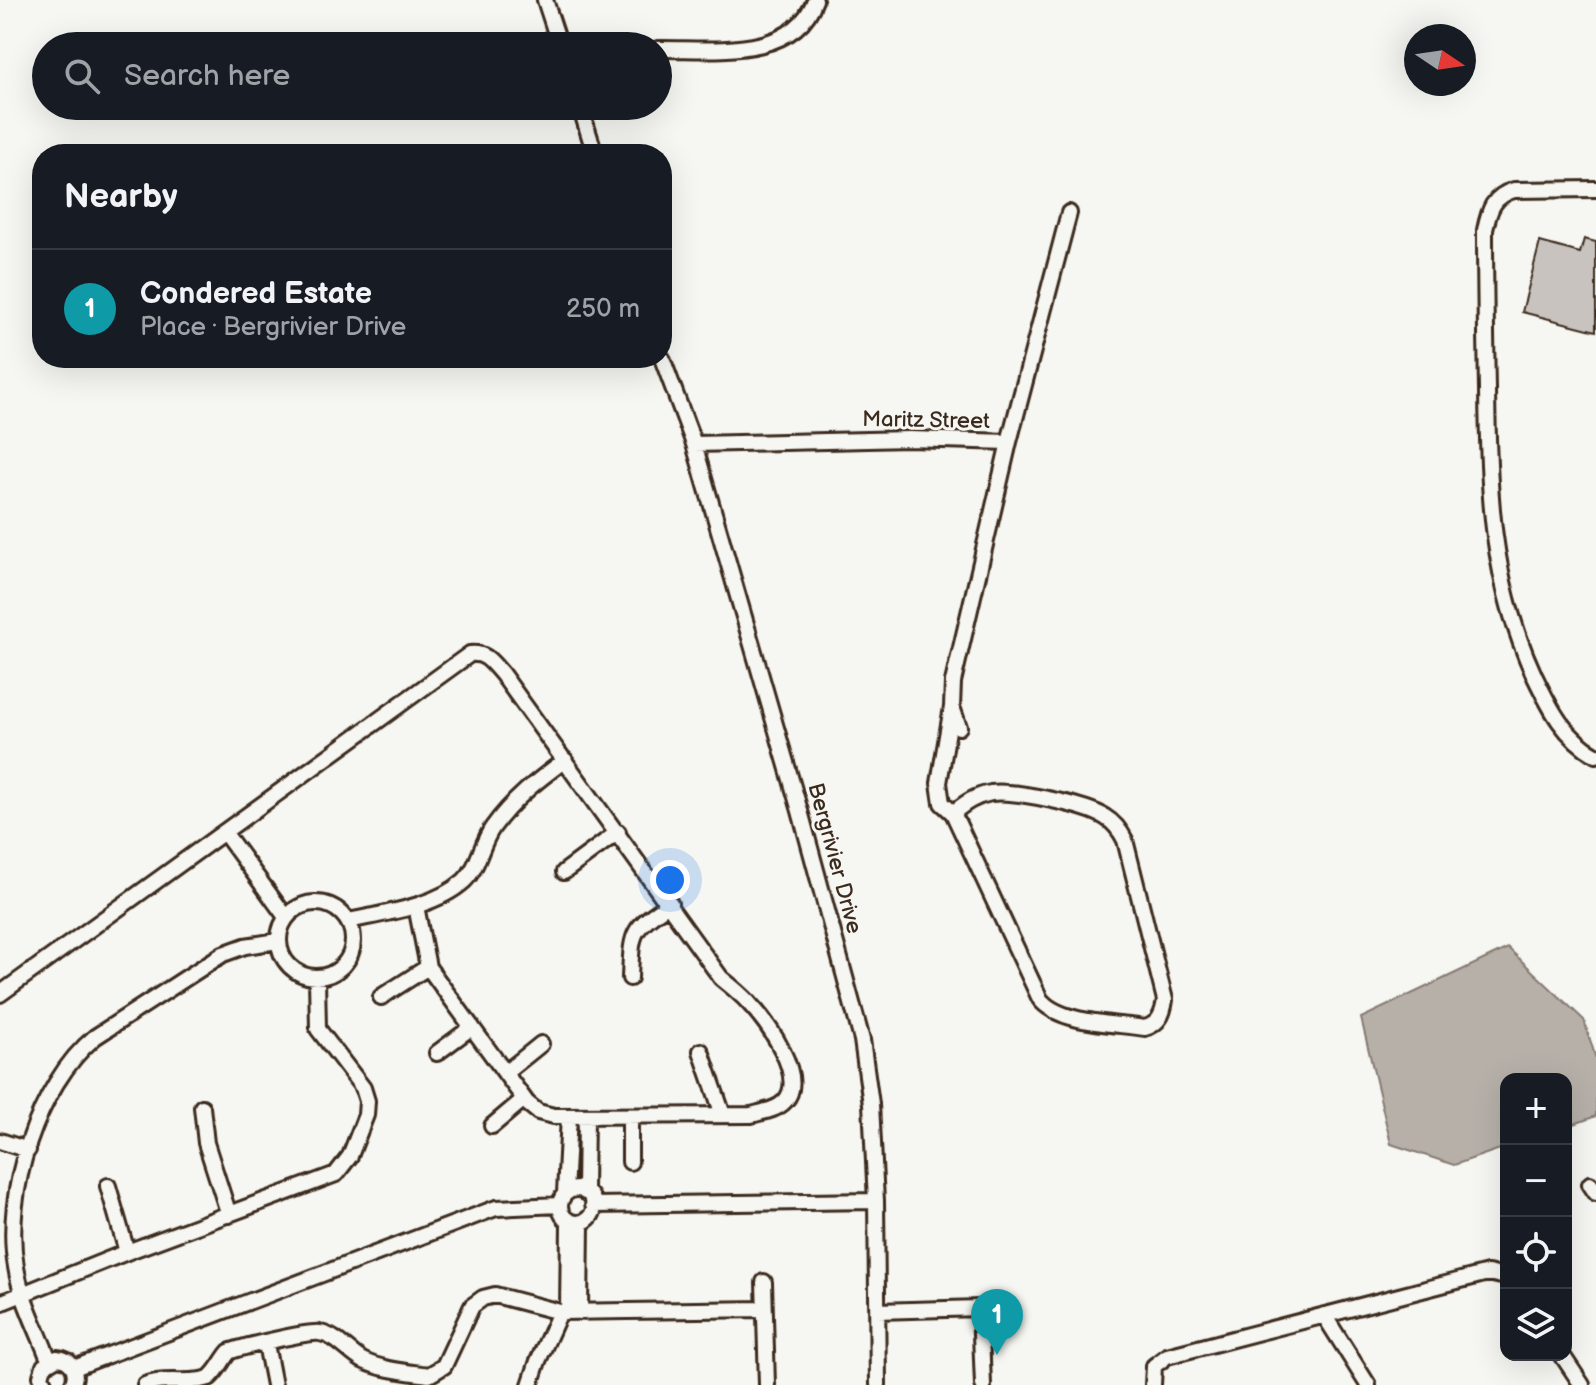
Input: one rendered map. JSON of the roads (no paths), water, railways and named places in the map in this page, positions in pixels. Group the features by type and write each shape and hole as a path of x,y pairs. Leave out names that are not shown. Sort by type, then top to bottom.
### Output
{"street":[{"path":"545,0 555,32"},
{"path":"672,49 758,47 797,28 815,0"},
{"path":"584,120 592,144"},
{"path":"1596,189 1514,190 1502,194 1493,203 1485,230 1488,477 1494,544 1508,606 1525,655 1551,710 1563,729 1596,755"},
{"path":"1009,442 1069,213"},
{"name":"Bergrivier Drive","path":"666,368 694,444 796,796 862,1040 871,1104 876,1201 878,1385"},
{"name":"Maritz Street","path":"694,444 909,439 1009,442 953,682 952,707 959,727"},
{"path":"0,994 470,654 482,654 565,760 721,978 749,1003 767,1028 791,1073 792,1084 784,1103 751,1115 569,1116 538,1112 524,1099 428,967 416,906"},
{"path":"952,707 939,783 942,803 953,813 1040,999 1046,1007 1066,1016 1145,1028 1154,1025 1164,1010 1165,1000 1125,840 1119,827 1096,812 1005,792 975,797 953,813"},
{"path":"348,921 416,906 464,880 492,829 510,806 527,788 565,760"},
{"path":"224,832 286,917"},
{"path":"564,872 618,832"},
{"path":"318,902 330,905 348,921 353,945 342,967 317,978 296,972 286,964 278,941 286,917 306,903 318,902"},
{"path":"630,978 631,942 635,930 670,903"},
{"path":"49,1360 23,1294 16,1267 13,1233 18,1179 43,1111 78,1051 95,1037 223,954 245,946 278,941"},
{"path":"381,997 428,967"},
{"path":"0,1303 336,1174 350,1156 366,1115 367,1101 363,1088 318,1029 317,978"},
{"path":"437,1053 472,1027"},
{"path":"505,1073 541,1044"},
{"path":"701,1051 723,1115"},
{"path":"492,1126 524,1099"},
{"path":"202,1107 206,1143 229,1215"},
{"path":"569,1116 561,1214 575,1222"},
{"path":"575,1222 590,1216 593,1205 585,1192 586,1116"},
{"path":"630,1116 630,1162"},
{"path":"0,1141 28,1150"},
{"path":"108,1186 127,1252"},
{"path":"74,1368 496,1208 563,1199 575,1189 585,1192"},
{"path":"593,1205 876,1201"},
{"path":"530,1385 538,1361 570,1312 575,1222"},
{"path":"1153,1385 1154,1366 1167,1356 1488,1273 1500,1276"},
{"path":"764,1282 767,1385"},
{"path":"145,1385 153,1382 184,1385 203,1382 213,1376 229,1352 304,1333 321,1333 333,1338 366,1362 429,1375 444,1366 472,1306 483,1298 495,1295 570,1312 764,1309"},
{"path":"877,1311 980,1308 983,1385"},
{"path":"1324,1315 1368,1385"},
{"path":"266,1344 274,1385"},
{"path":"41,1384 42,1371 49,1360 62,1358 74,1368 72,1385"},
{"path":"1566,1361 1582,1385"}],"place":[{"name":"Condered Estate","path":"997,1355"}]}
